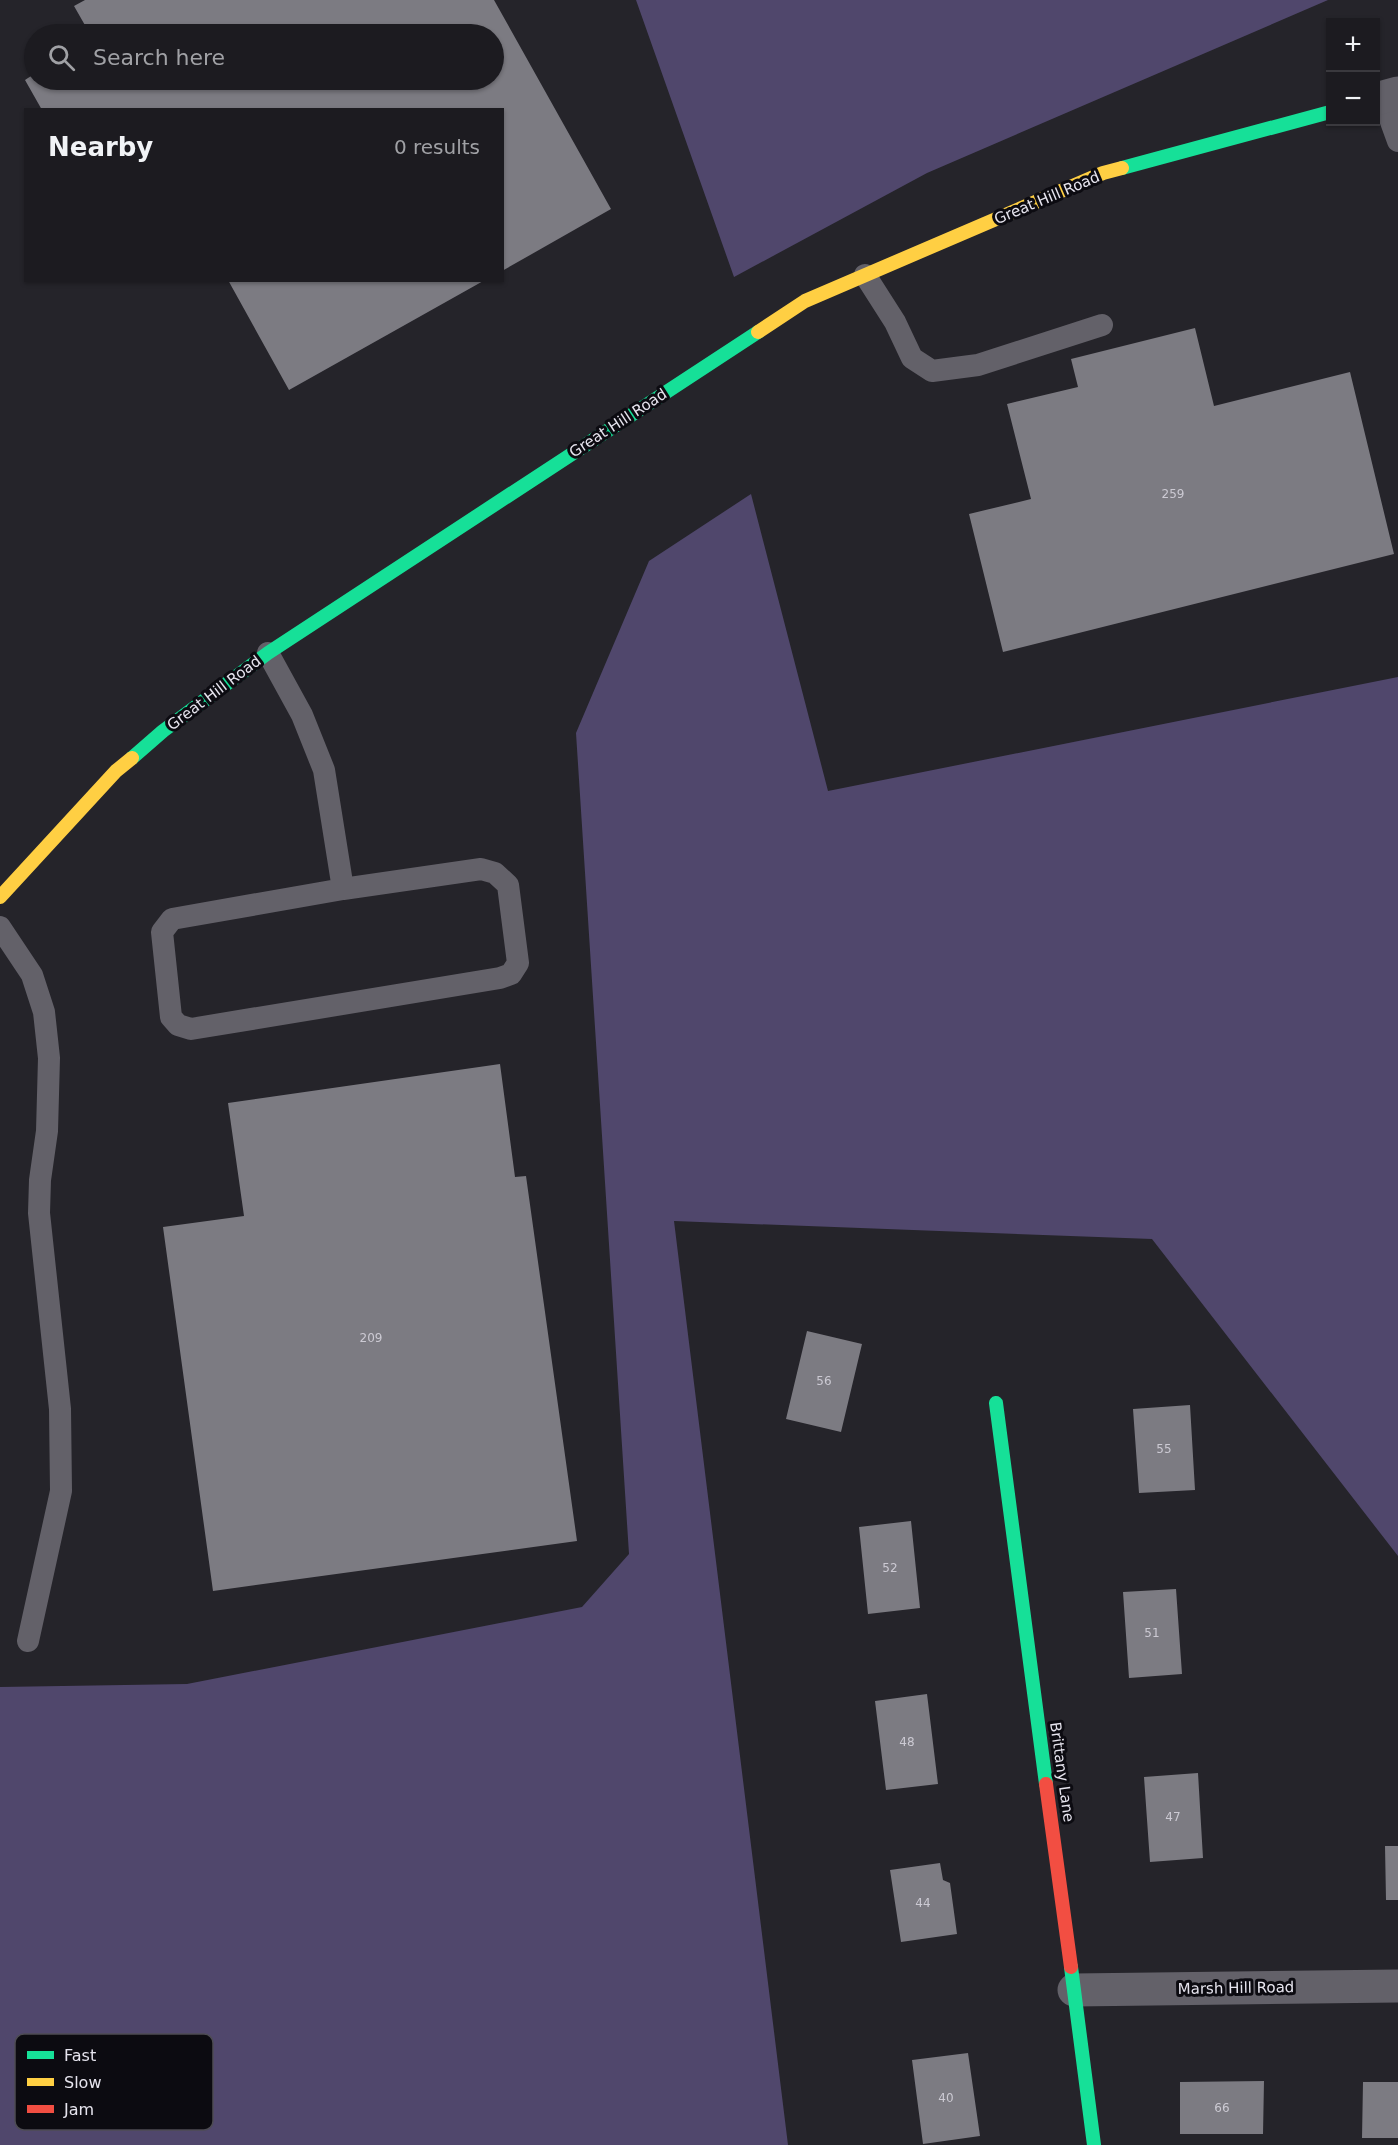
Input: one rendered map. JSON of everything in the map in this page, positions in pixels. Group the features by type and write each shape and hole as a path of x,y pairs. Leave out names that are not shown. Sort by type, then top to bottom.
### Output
{"street":[{"name":"Great Hill Road","path":"0,897 116,771 163,731 268,653 805,301 1103,173 1326,112"},
{"name":"Brittany Lane","path":"996,1403 1094,2145"},
{"name":"Marsh Hill Road","path":"1074,1990 1398,1986"}],"lane":[{"path":"1385,97 1398,141"},
{"path":"865,275 895,322 912,358 932,371 978,365 1102,325"},
{"path":"268,653 302,715 324,770 344,889"},
{"path":"481,869 495,873 508,885 518,963 511,974 500,978 191,1029 178,1025 171,1017 162,932 172,918 344,889 481,869"},
{"path":"0,927 32,975 44,1012 49,1058 47,1131 40,1180 39,1213 60,1409 61,1491 28,1641"}],"shaded area":[{"path":"636,0 1328,0 927,173 734,277"},
{"path":"751,494 828,791 1398,677 1398,1556 1152,1239 674,1221 788,2145 0,2145 0,1687 187,1684 582,1607 629,1554 576,733 649,561"}],"building":[{"path":"85,0 494,0 611,209 504,270 504,108 41,108 31,90 504,90 504,24 84,24 74,6"},
{"path":"229,282 481,282 289,390"},
{"path":"1195,328 1214,406 1350,372 1394,554 1003,652 969,514 1031,499 1007,404 1078,387 1071,359"},
{"path":"500,1064 515,1177 526,1176 577,1541 213,1591 163,1227 244,1216 228,1103"},
{"path":"807,1331 862,1344 841,1432 786,1419"},
{"path":"1190,1405 1195,1490 1139,1493 1133,1409"},
{"path":"911,1521 920,1608 868,1614 859,1527"},
{"path":"1176,1589 1182,1674 1129,1678 1123,1592"},
{"path":"927,1694 938,1784 886,1790 875,1701"},
{"path":"1198,1773 1203,1858 1150,1862 1144,1777"},
{"path":"1385,1846 1398,1846 1398,1900 1386,1900"},
{"path":"940,1863 943,1880 950,1883 957,1934 901,1942 890,1870"},
{"path":"968,2053 980,2136 923,2144 912,2060"},
{"path":"1264,2081 1263,2134 1180,2134 1180,2082"},
{"path":"1363,2082 1398,2082 1398,2138 1362,2138"}],"traffic: fast":[{"path":"1122,168 1326,113"},
{"path":"132,758 163,731 268,653 758,332"},
{"path":"996,1403 1046,1784"},
{"path":"1071,1967 1094,2145"}],"traffic: slow":[{"path":"758,332 805,301 1103,173 1122,168"},
{"path":"0,897 116,771 132,758"}],"traffic: jam":[{"path":"1046,1784 1071,1967"}]}
